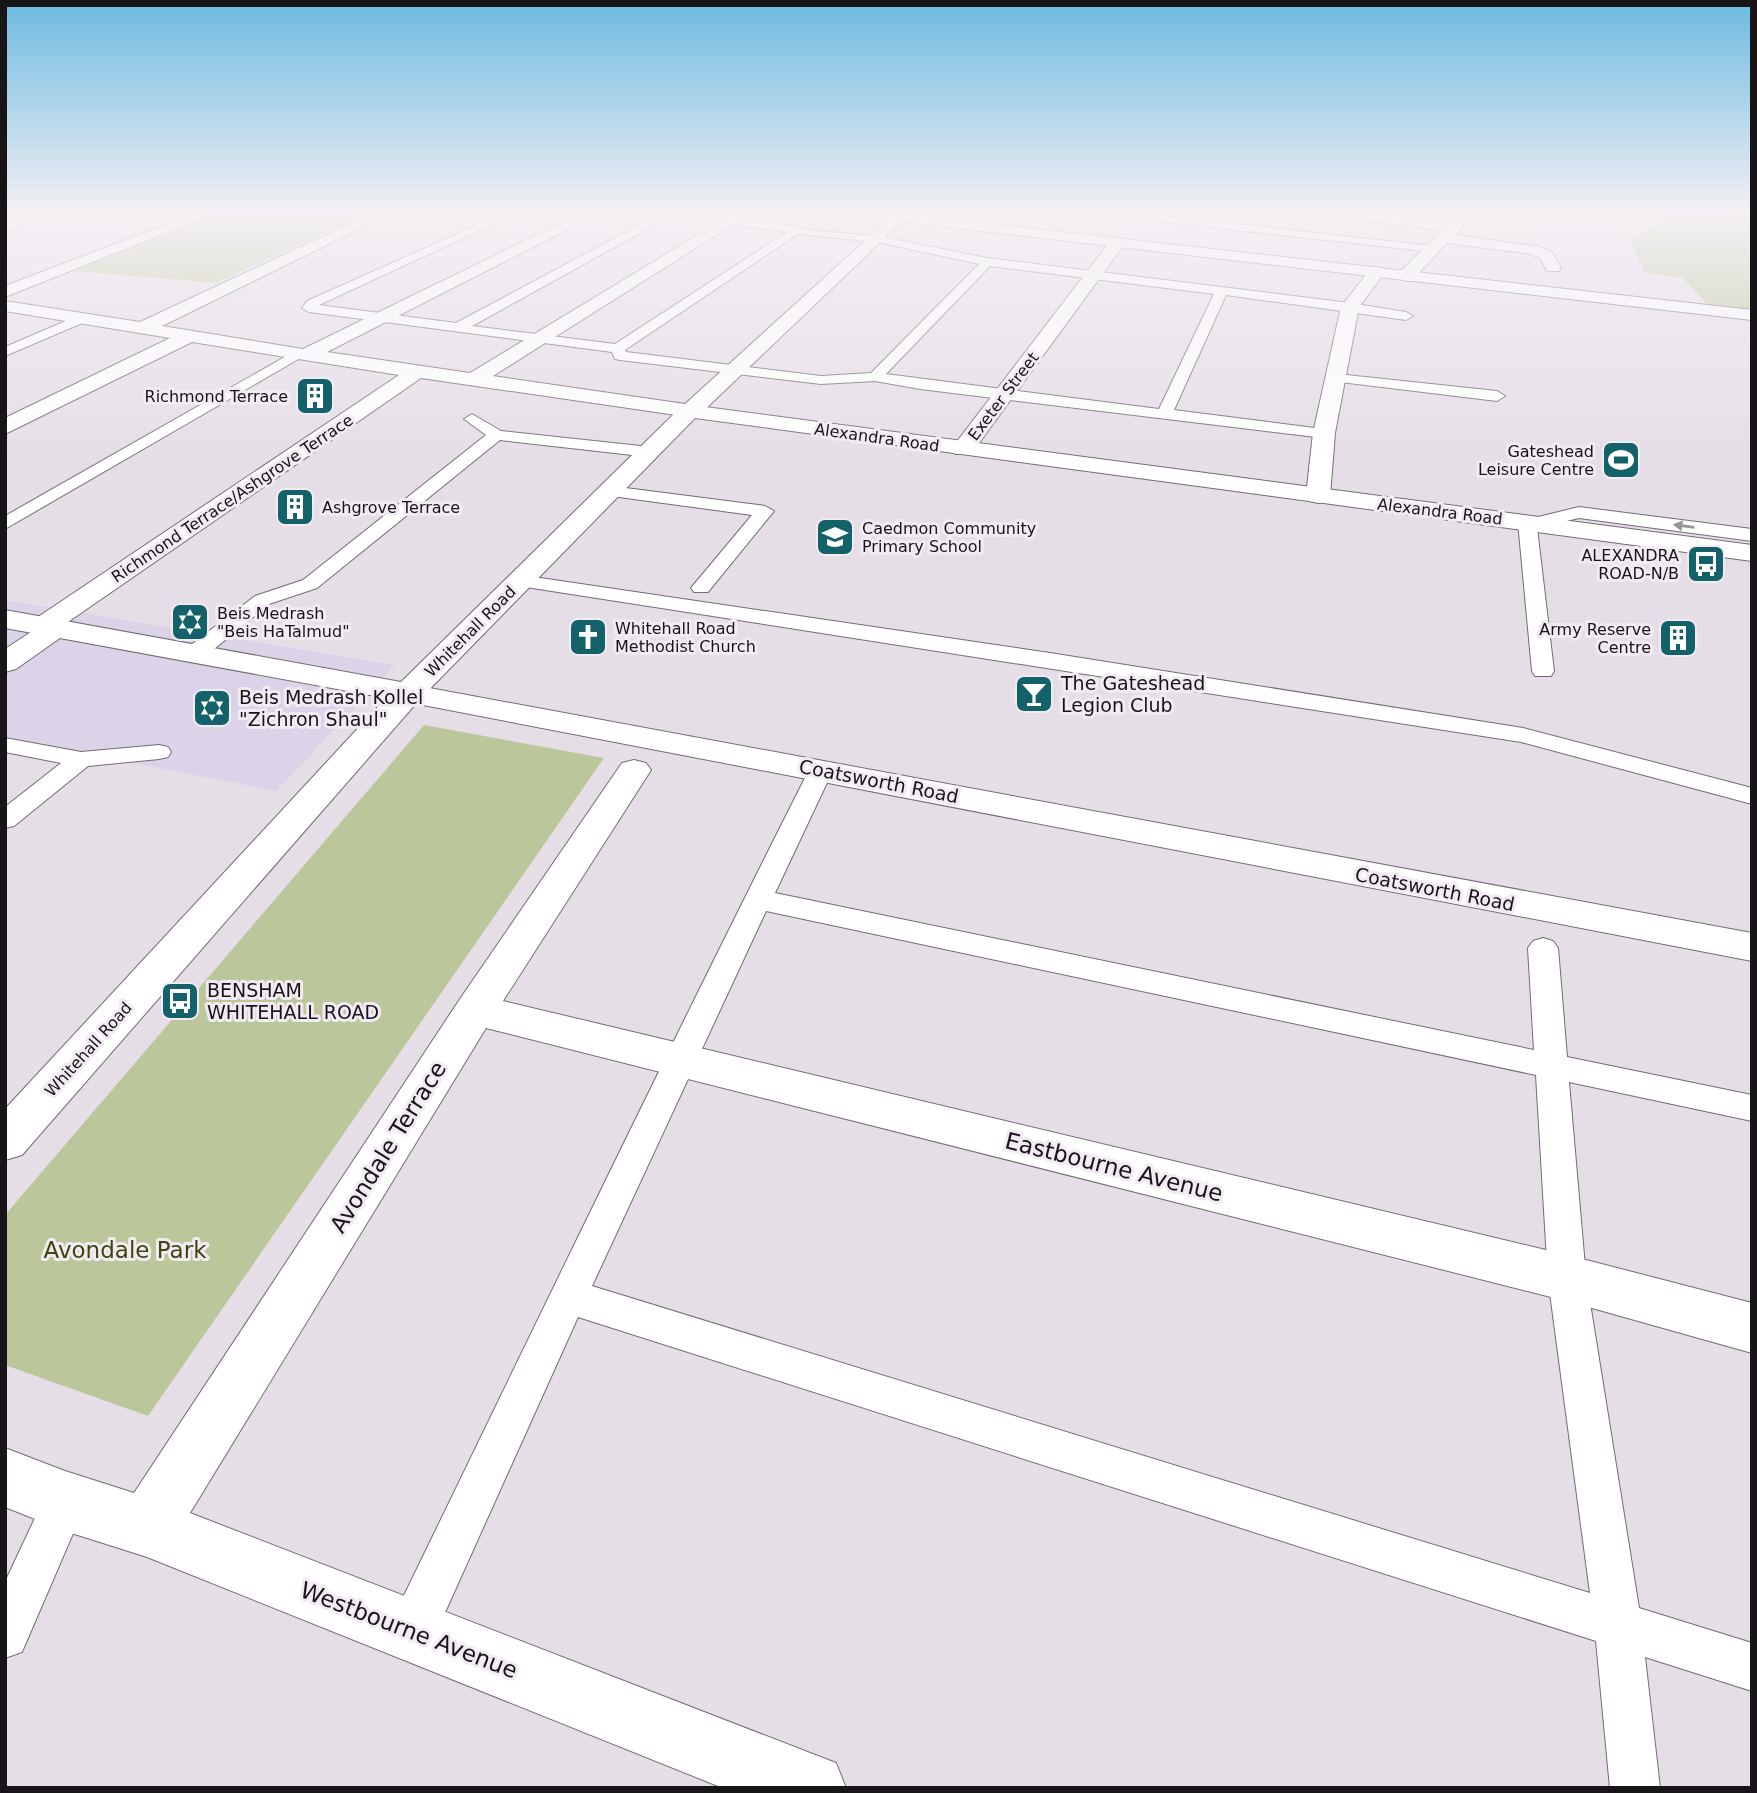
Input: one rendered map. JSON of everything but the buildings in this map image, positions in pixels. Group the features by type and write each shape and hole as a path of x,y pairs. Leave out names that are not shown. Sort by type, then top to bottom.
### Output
{"street":[{"path":"145,327 215,294"},
{"path":"302,355 429,294"},
{"path":"472,380 613,294"},
{"name":"Whitehall Road","path":"5,1141 408,693 690,411 817,294"},
{"name":"Exeter Street","path":"963,449 1079,294"},
{"path":"1318,496 1324,433 1350,307 1360,294"},
{"path":"1563,294 1752,315"},
{"name":"Alexandra Road","path":"5,306 302,355 690,411 1752,553"},
{"path":"5,427 192,335"},
{"name":"Richmond Terrace/Ashgrove Terrace","path":"5,663 51,626 418,371"},
{"name":"Coatsworth Road","path":"5,619 821,770 1525,906 1752,947"},
{"name":"Avondale Terrace","path":"147,1527 475,1010 634,770"},
{"name":"Eastbourne Avenue","path":"475,1010 1567,1278 1752,1328"},
{"name":"Westbourne Avenue","path":"5,1477 65,1501 147,1527 811,1788"}],"lane":[{"path":"335,294 308,306 456,329 618,349 701,294"},
{"path":"456,329 521,294"},
{"path":"875,377 955,294"},
{"path":"1164,415 1220,294"},
{"path":"1235,294 1406,316"},
{"path":"5,352 82,318"},
{"path":"618,349 620,356 734,370 821,380 875,377 920,385 1324,433"},
{"path":"5,524 302,355"},
{"path":"1337,378 1431,396 1497,396"},
{"path":"472,419 497,435 650,452"},
{"path":"195,653 262,600 310,584 497,435"},
{"path":"610,491 765,511 701,588"},
{"path":"1543,671 1532,522 1578,512 1752,536"},
{"path":"520,581 1050,660 1523,735 1752,796"},
{"path":"5,745 81,759 159,752"},
{"path":"5,820 81,759"},
{"path":"412,1631 679,1060 821,770"},
{"path":"756,899 1752,1108"},
{"path":"1543,948 1554,1065 1567,1278 1618,1625 1635,1788"},
{"path":"567,1296 1752,1667"},
{"path":"5,1635 65,1501"}],"shaded area":[{"path":"5,600 395,665 276,791 5,738"}],"green space":[{"path":"1697,294 1752,294 1752,309 1707,304"},
{"name":"Avondale Park","path":"424,725 604,758 148,1416 5,1365 5,1215"}],"place":[{"name":"Richmond Terrace","path":"315,396"},
{"name":"Gateshead Leisure Centre","path":"1621,460"},
{"name":"Ashgrove Terrace","path":"295,507"},
{"name":"Caedmon Community Primary School","path":"835,537"},
{"name":"ALEXANDRA ROAD-N/B","path":"1706,564"},
{"name":"Beis Medrash \"Beis HaTalmud\"","path":"190,622"},
{"name":"Whitehall Road Methodist Church","path":"588,637"},
{"name":"Army Reserve Centre","path":"1678,638"},
{"name":"The Gateshead Legion Club","path":"1034,694"},
{"name":"Beis Medrash Kollel \"Zichron Shaul\"","path":"212,708"},
{"name":"BENSHAM WHITEHALL ROAD","path":"180,1001"}]}
